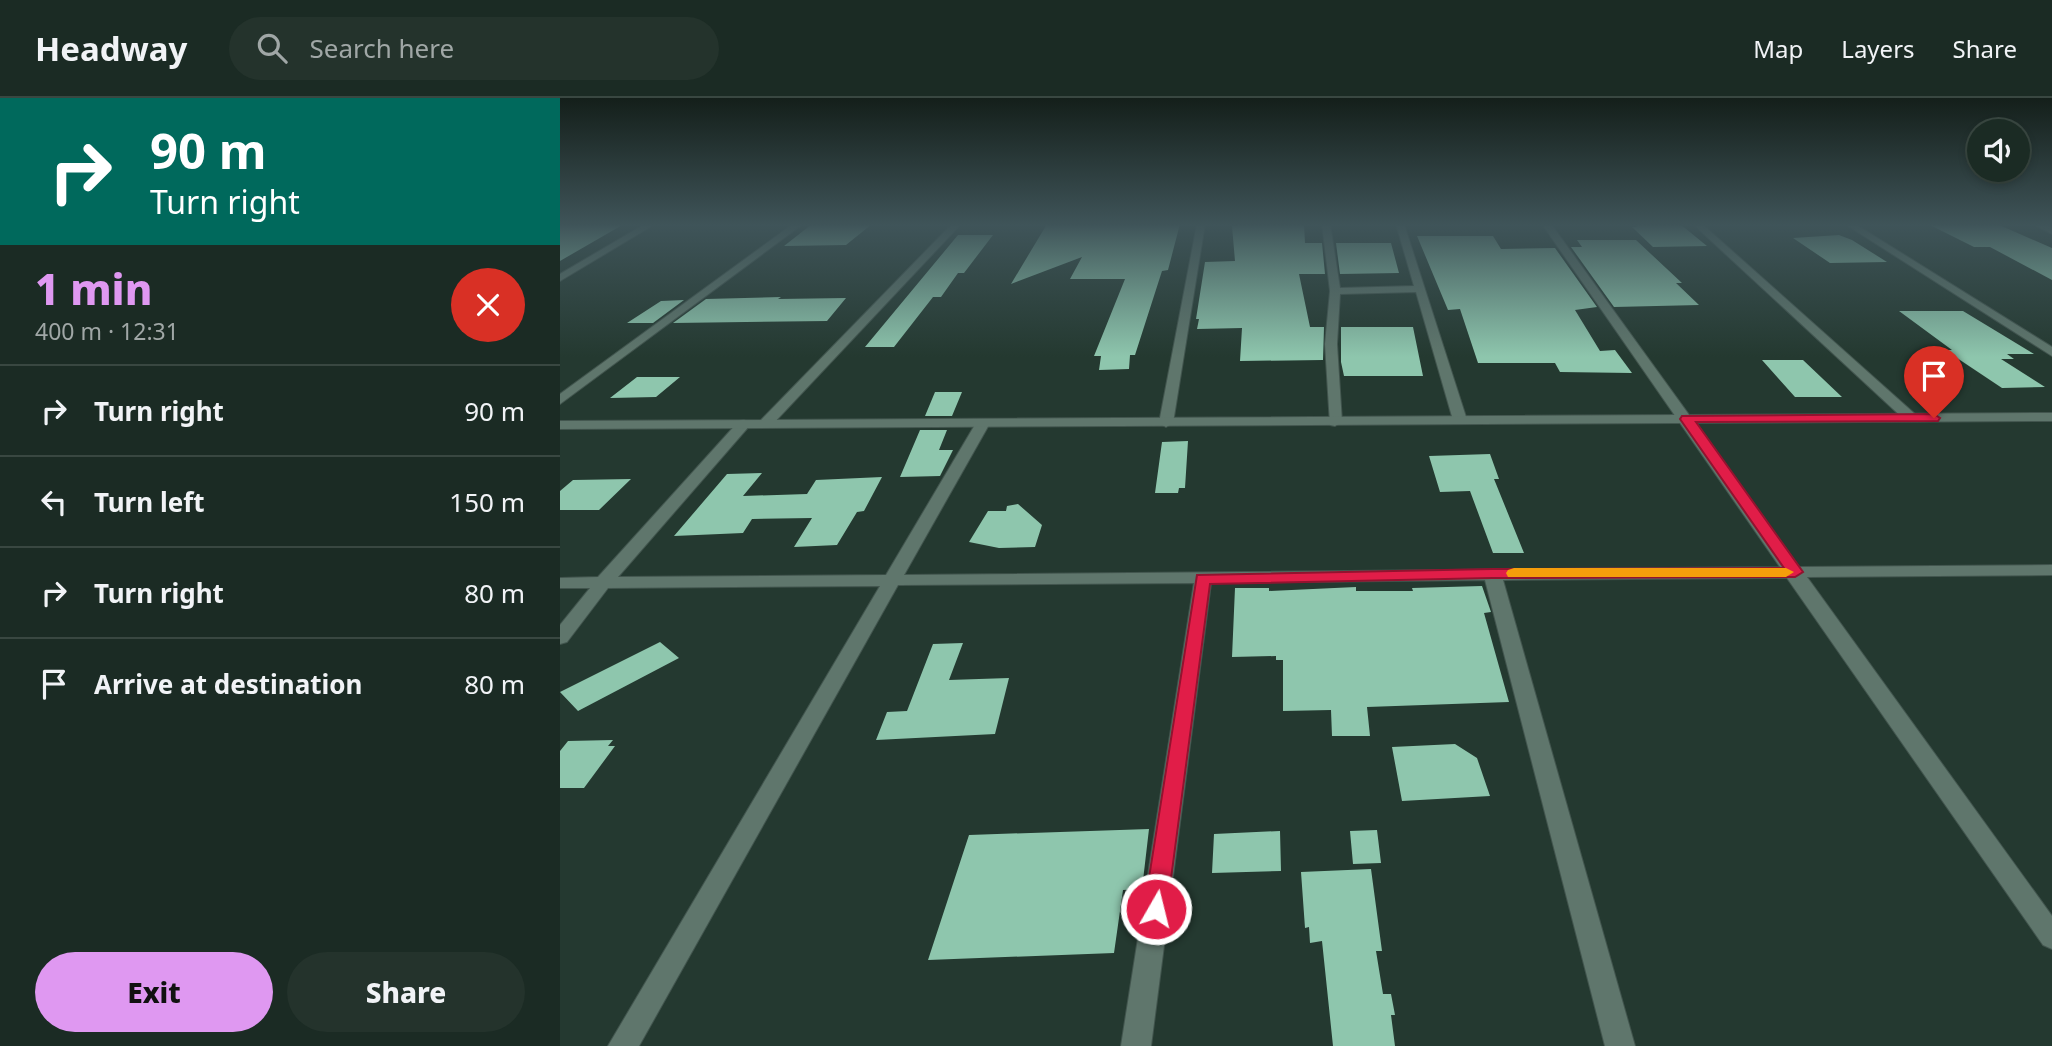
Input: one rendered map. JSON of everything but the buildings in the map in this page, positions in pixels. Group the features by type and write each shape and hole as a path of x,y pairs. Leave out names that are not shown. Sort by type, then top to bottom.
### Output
{"street":[{"path":"560,278 576,268"},
{"path":"560,400 739,268"},
{"path":"765,424 915,268"},
{"path":"1166,423 1193,268"},
{"path":"1332,268 1335,291 1331,344 1335,422"},
{"path":"1414,268 1460,420"},
{"path":"1578,268 2052,937"},
{"path":"1745,268 1911,418"},
{"path":"1919,268 2052,352"},
{"path":"1335,291 1420,289"},
{"path":"560,425 2052,417"},
{"path":"623,1046 983,423"},
{"path":"560,638 603,583 744,424"},
{"path":"560,583 2052,570"},
{"path":"1492,573 1620,1046"},
{"path":"1136,1046 1203,579"}],"slow traffic":[{"path":"1514,573 1786,572"}],"route":[{"path":"1156,909 1203,579 1492,573 1795,572 1687,419 1934,418"}]}
